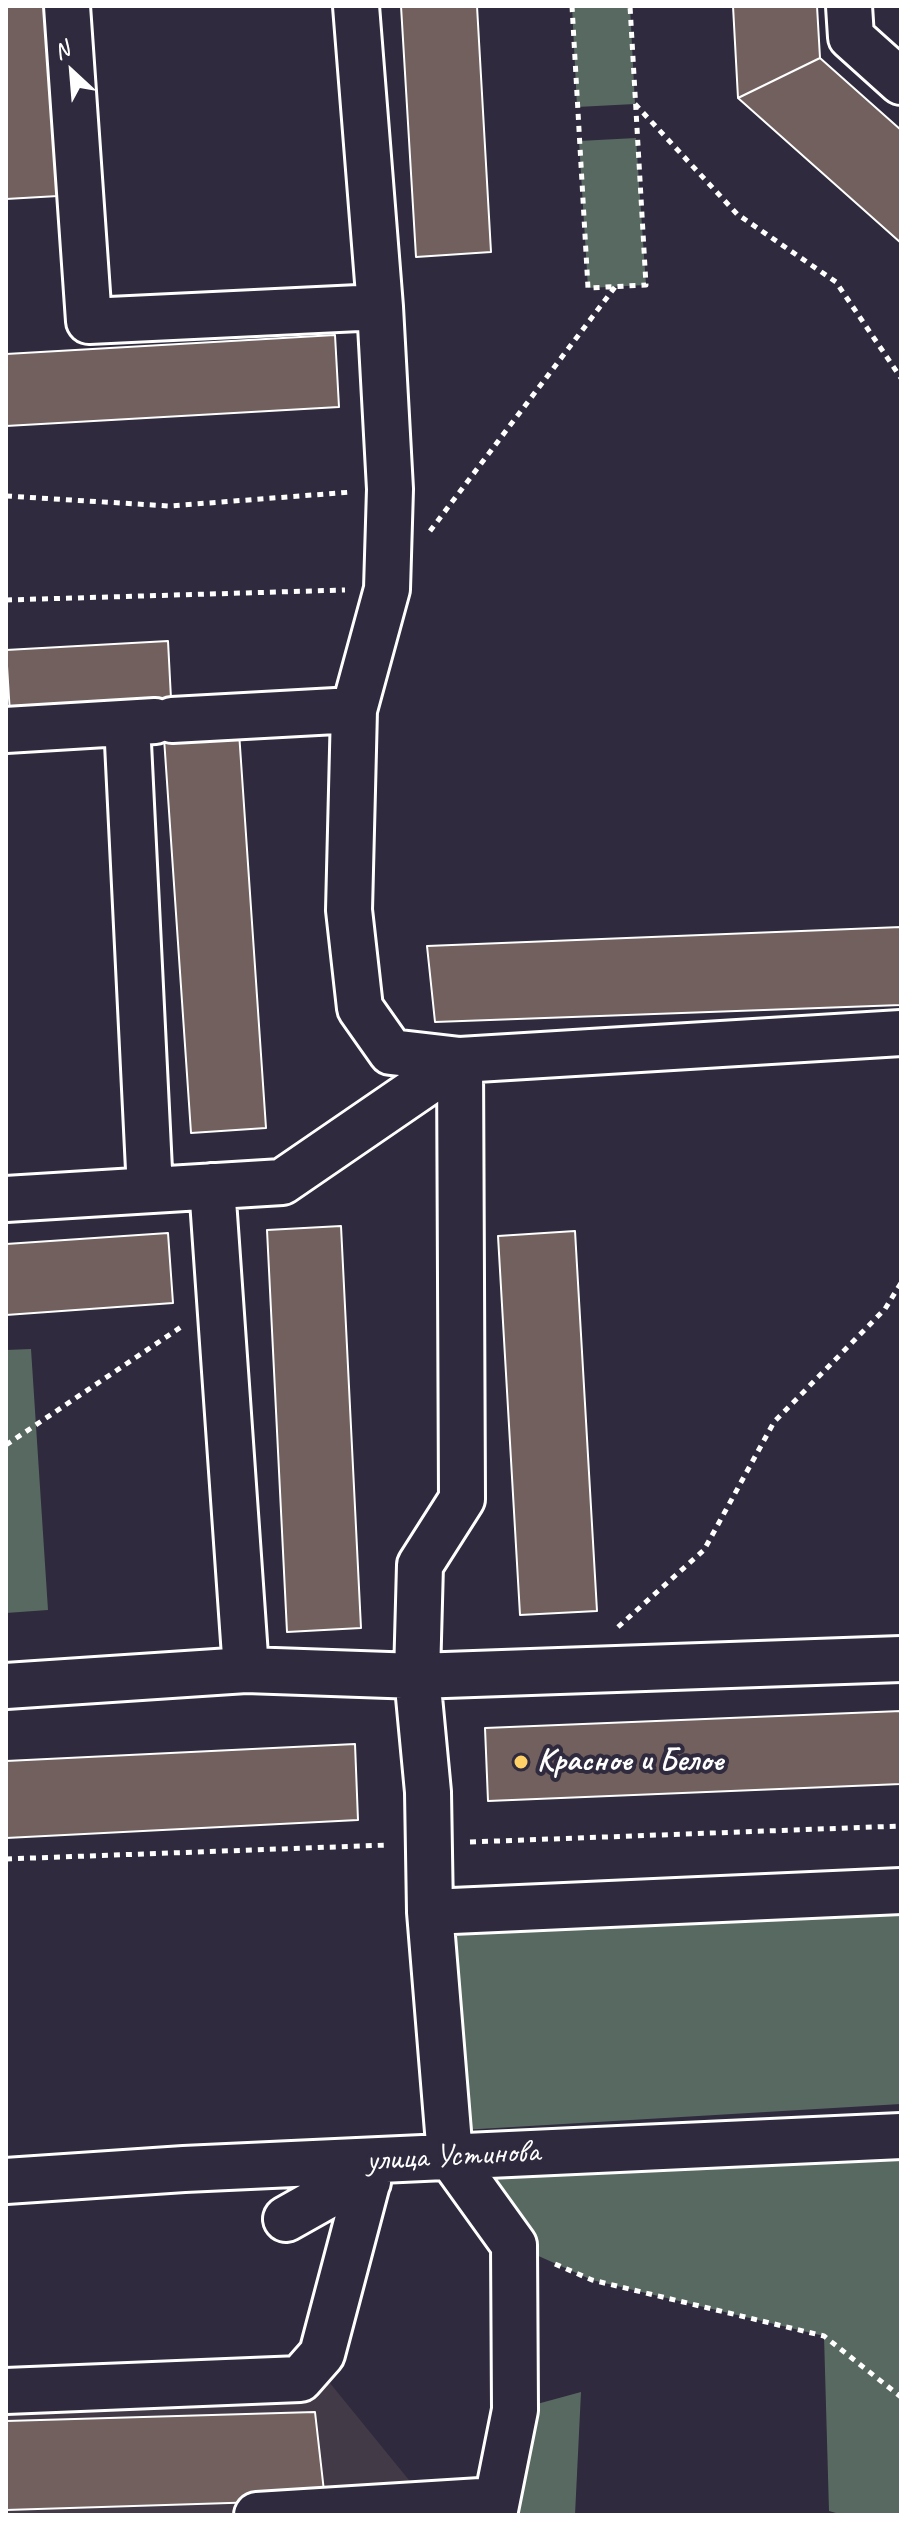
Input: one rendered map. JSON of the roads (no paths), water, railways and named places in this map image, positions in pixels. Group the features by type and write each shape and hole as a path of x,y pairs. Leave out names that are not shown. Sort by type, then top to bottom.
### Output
{"street":[{"path":"67,6 89,321 380,307"},
{"path":"356,6 380,307 390,489 387,589 354,710 349,910 360,1008 391,1052 460,1060 901,1033"},
{"path":"849,6 851,37 901,82"},
{"path":"6,730 354,710"},
{"path":"150,1190 154,721"},
{"path":"6,1199 282,1182 460,1060"},
{"path":"257,2515 496,2508 515,2410 514,2245 450,2156 430,1912 428,1792 417,1676 420,1565 462,1499 460,1060"},
{"path":"212,1186 246,1670"},
{"path":"6,1686 246,1670 417,1676 901,1659"},
{"path":"430,1912 901,1891"},
{"name":"улица Устинова","path":"6,2181 184,2169 370,2171 450,2156 901,2136"},
{"path":"286,2219 370,2171"},
{"path":"6,2391 300,2379 322,2354 370,2171"}],"place":[{"name":"Красное и Белое","path":"521,1762"}]}
